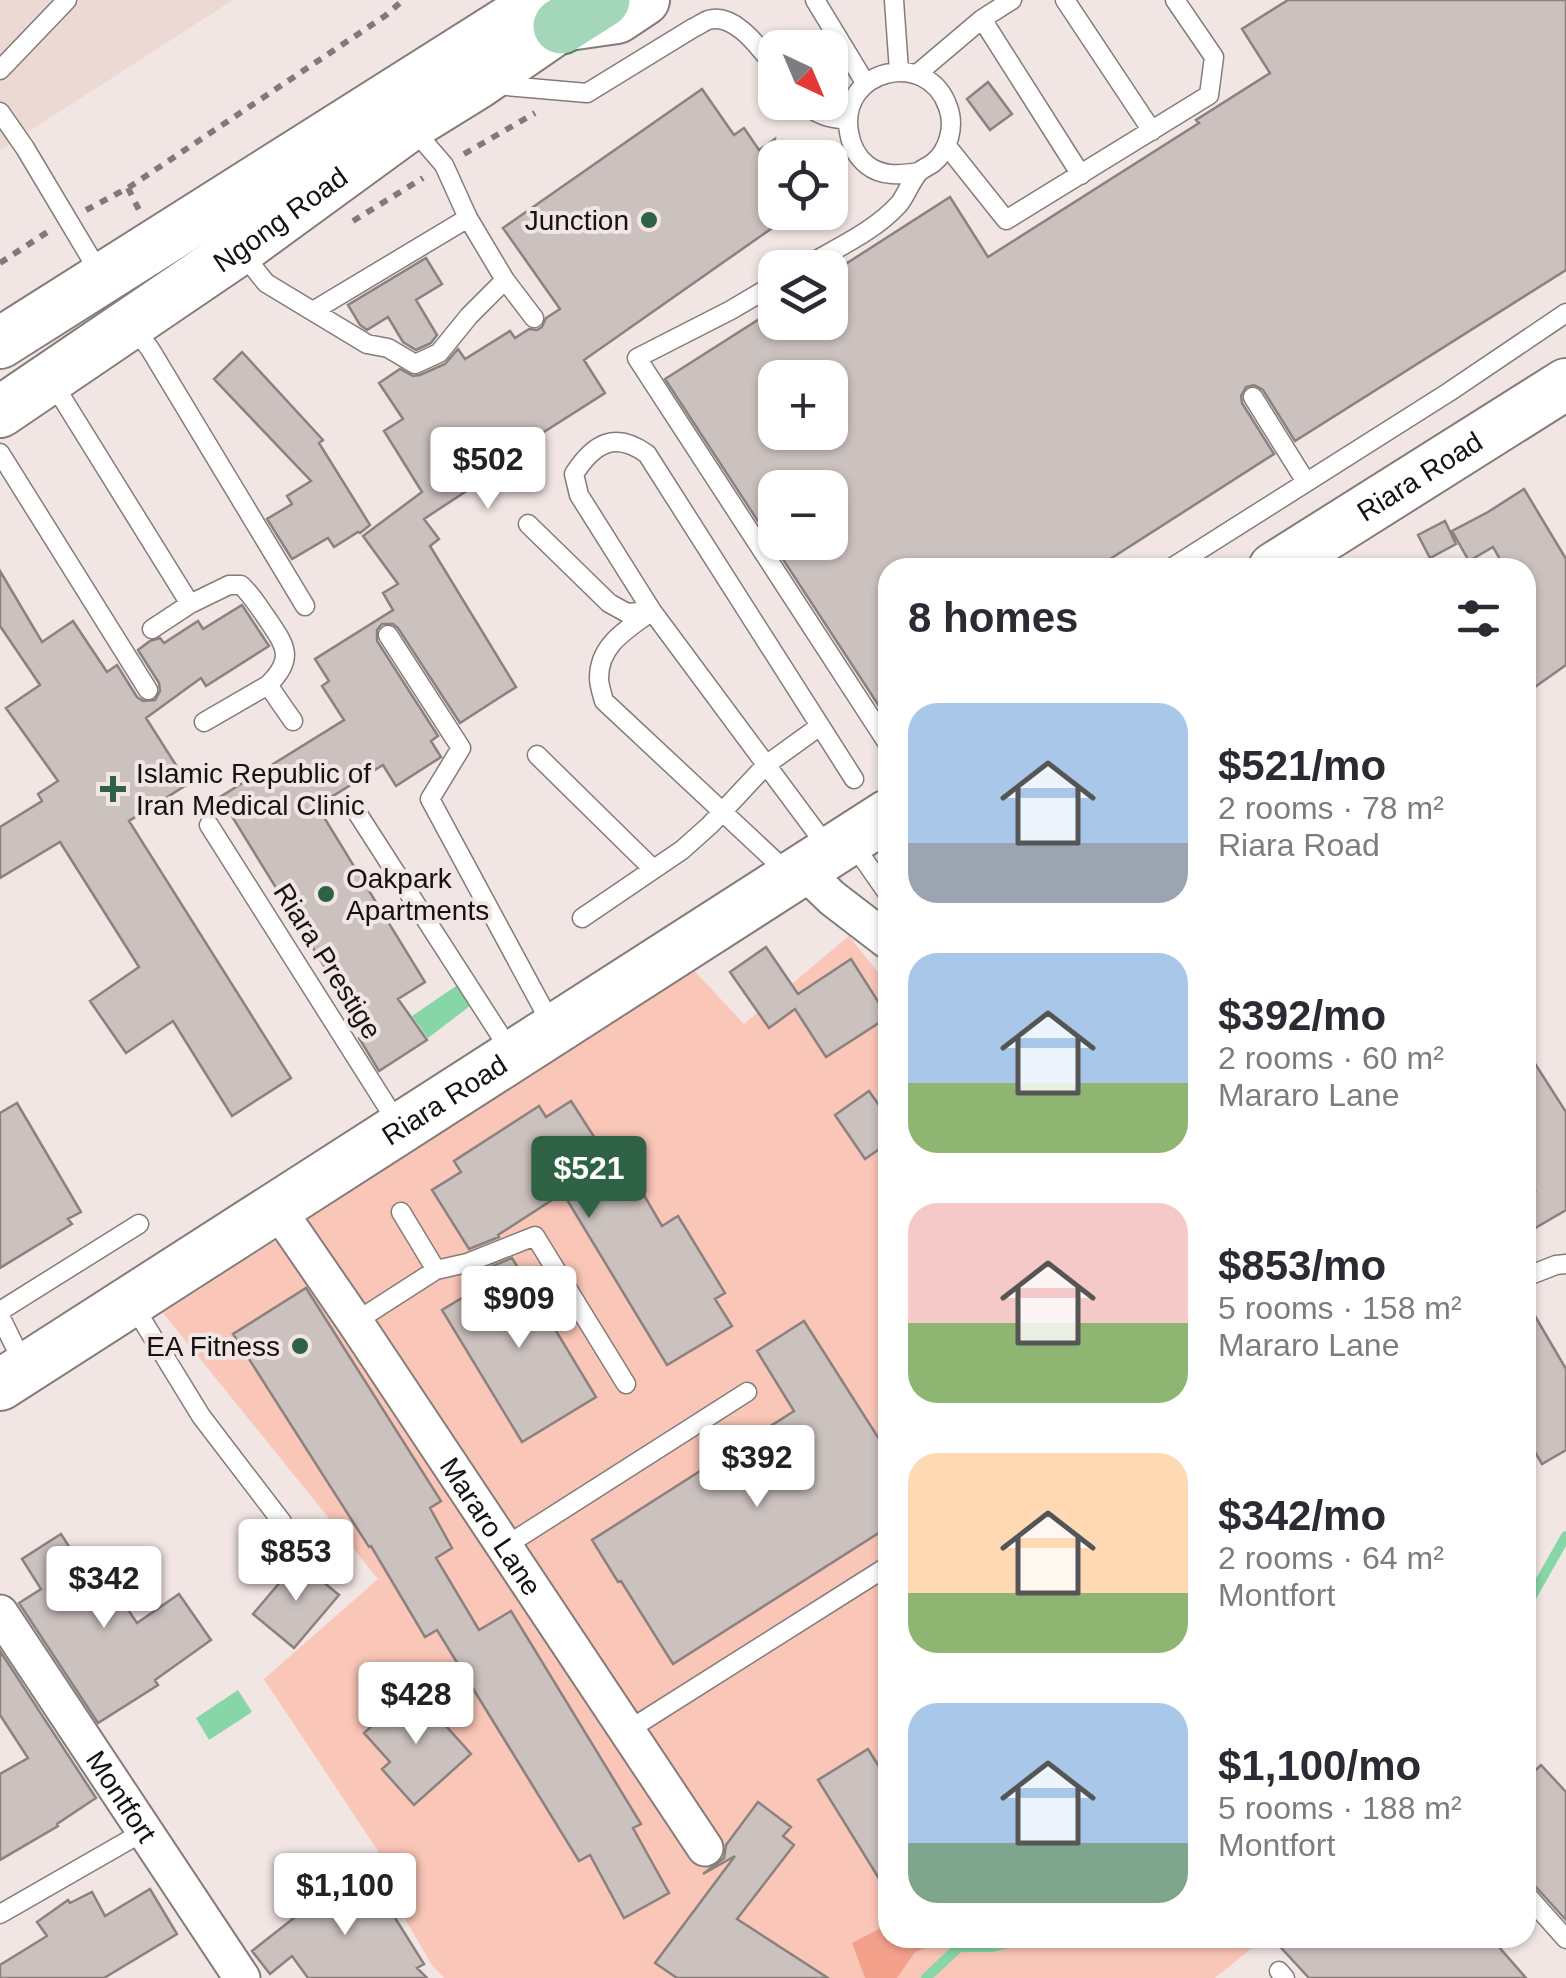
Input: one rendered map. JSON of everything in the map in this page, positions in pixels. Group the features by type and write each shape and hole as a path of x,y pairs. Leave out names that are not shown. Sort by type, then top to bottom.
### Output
{"main road":[{"name":"Ngong Road","path":"0,412 240,250 410,125 478,83 568,9 617,18 644,0"},
{"path":"0,342 157,242 568,9"},
{"name":"Riara Road","path":"1290,558 1566,384"},
{"name":"Riara Road","path":"13,1377 833,851"}],"street":[{"path":"833,851 832,898 878,933"},
{"name":"Mararo Lane","path":"276,1207 705,1848"},
{"name":"Montfort","path":"0,1613 242,1978"}],"lane":[{"path":"0,70 68,0"},
{"path":"815,0 866,84"},
{"path":"908,73 1012,0"},
{"path":"1065,0 1152,131"},
{"path":"947,146 1006,220 1209,95 1214,57 1176,0"},
{"path":"890,4 908,73"},
{"path":"478,83 587,92 709,20 723,19 737,27 758,49"},
{"path":"982,19 1080,175"},
{"path":"832,250 876,224 900,202 919,172 947,146 951,129 944,96 932,83 908,73 881,75 866,84 852,100 848,116"},
{"path":"0,112 102,277"},
{"path":"847,120 852,146 868,166 893,176 919,172"},
{"path":"410,125 444,165 468,218 504,280 534,318"},
{"path":"313,311 468,218"},
{"path":"240,250 266,282 366,344 388,348 415,364 439,353 504,280"},
{"path":"758,294 636,358 878,729"},
{"path":"1188,558 1565,314"},
{"path":"130,323 150,349 305,606"},
{"path":"50,379 190,604"},
{"path":"1253,397 1306,482"},
{"path":"854,780 647,454 619,441 602,445 586,456 574,474 579,495 652,611 833,851 878,886"},
{"path":"0,452 148,690"},
{"path":"528,524 609,603 628,613 652,611"},
{"path":"152,628 190,604 230,585 241,585 285,645 281,673 268,686 204,722"},
{"path":"652,611 616,637 604,654 599,678 604,701 722,813 833,851"},
{"path":"388,635 461,748 430,799 534,1042"},
{"path":"268,686 293,721"},
{"path":"582,918 682,850 766,765 820,726"},
{"path":"537,755 653,869"},
{"path":"356,811 534,1042"},
{"name":"Riara Prestige","path":"209,825 400,1127"},
{"path":"401,1212 436,1270"},
{"path":"13,1377 0,1314 139,1224"},
{"path":"356,1322 436,1270 467,1263 535,1236 626,1384"},
{"path":"1536,1273 1566,1264"},
{"path":"130,1300 201,1416 282,1522"},
{"path":"504,1547 747,1392"},
{"path":"627,1732 878,1572"},
{"path":"0,1914 143,1832"},
{"path":"1536,1905 1566,1939"}],"path":[{"path":"0,263 128,188 386,16 403,0"}],"shaded area":[{"path":"0,0 233,0 0,150"},
{"path":"849,936 878,972 878,1948 1252,1948 1215,1978 444,1978 432,1965 378,1873 378,1851 264,1679 378,1579 163,1313 687,963 744,1024"},
{"path":"461,986 472,1002 470,1006 428,1038 412,1016"},
{"path":"238,1690 252,1712 209,1740 196,1718"},
{"path":"878,1930 878,1948 925,1948 915,1952 897,1978 865,1978 852,1943"}],"building":[{"path":"1288,0 1566,0 1566,270 1295,441 1263,390 1254,385 1246,387 1242,403 1274,454 1112,558 878,558 878,704 783,560 848,560 848,470 758,470 758,521 665,379 758,320 758,340 848,340 848,262 950,197 988,257 1199,123 1196,120 1270,73 1242,29"},
{"path":"988,82 1012,114 990,130 967,99"},
{"path":"702,89 734,135 744,128 758,149 758,230 769,230 584,360 605,393 514,451 518,457 424,519 439,539 430,546 516,687 460,723 398,628 382,624 377,630 377,641 438,736 431,741 441,757 396,786 383,765 317,806 425,982 398,999 427,1040 379,1071 359,1038 366,1034 220,797 344,720 322,686 329,681 315,659 393,610 383,593 398,584 363,536 422,492 384,431 403,419 379,383 400,369 420,375 445,364 458,349 465,359 510,331 515,338 529,329 537,330 560,309 503,228"},
{"path":"426,258 442,284 416,300 437,335 431,343 416,350 403,342 388,317 367,330 360,325 348,305"},
{"path":"242,352 323,440 319,443 370,525 360,533 334,547 328,538 292,559 267,519 292,504 287,496 311,481 214,379"},
{"path":"1524,489 1566,559 1566,665 1536,686 1536,558 1499,558 1493,547 1467,558 1452,531"},
{"path":"1445,521 1456,544 1430,558 1418,535"},
{"path":"0,571 42,642 73,621 107,672 117,665 143,701 155,700 160,691 138,650 150,641 160,638 164,643 198,621 203,629 242,605 269,646 206,686 201,678 146,718 188,784 129,821 291,1078 232,1116 173,1021 126,1053 90,1001 139,967 60,842 0,878 0,827 42,801 38,794 58,781 6,708 40,685 0,626"},
{"path":"766,947 798,994 851,959 878,1001 878,1023 826,1057 795,1009 769,1028 730,972"},
{"path":"1536,1065 1566,1112 1566,1210 1536,1228"},
{"path":"869,1091 878,1104 878,1150 865,1159 835,1115"},
{"path":"571,1101 632,1196 641,1190 662,1226 678,1216 725,1293 715,1299 732,1326 667,1365 563,1193 499,1237 469,1249 432,1190 461,1172 454,1161 539,1106 546,1117"},
{"path":"17,1103 81,1212 68,1219 72,1224 0,1268 0,1113"},
{"path":"512,1258 596,1397 522,1442 442,1310 490,1281 483,1270"},
{"path":"306,1288 441,1501 430,1508 452,1548 436,1558 479,1630 511,1611 641,1824 633,1828 669,1893 624,1918 590,1855 579,1861 437,1630 425,1637 371,1546 233,1334"},
{"path":"1536,1318 1566,1369 1566,1450 1542,1464 1536,1454"},
{"path":"804,1321 878,1437 878,1533 673,1664 592,1540 794,1411 757,1351"},
{"path":"61,1534 80,1564 92,1556 137,1623 179,1594 211,1640 155,1680 158,1685 98,1723 19,1603 41,1589 22,1559"},
{"path":"298,1561 339,1595 294,1648 253,1614"},
{"path":"0,1651 96,1798 0,1860 0,1774 28,1758 0,1715"},
{"path":"413,1689 471,1754 414,1805 382,1769 390,1762 364,1733"},
{"path":"868,1749 878,1765 878,1877 818,1780"},
{"path":"1541,1765 1566,1792 1566,1920 1536,1887 1536,1770"},
{"path":"758,1802 791,1827 783,1836 794,1845 737,1919 828,1978 677,1978 655,1963 735,1856 703,1874 724,1858 726,1845"},
{"path":"365,1870 424,1964 417,1968 427,1978 308,1978 292,1956 270,1974 252,1951 313,1903"},
{"path":"150,1889 177,1934 104,1978 0,1978 0,1965 47,1936 37,1922 68,1900 70,1903 92,1892 105,1916"},
{"path":"1281,1948 1500,1948 1526,1978 1309,1978"}],"waterway":[{"path":"1536,1589 1566,1536"},
{"path":"926,1978 958,1948"}],"place":[{"name":"Junction","path":"649,220"},
{"name":"Islamic Republic of Iran Medical Clinic","path":"113,789"},
{"name":"Oakpark Apartments","path":"326,894"},
{"name":"EA Fitness","path":"300,1346"}]}
